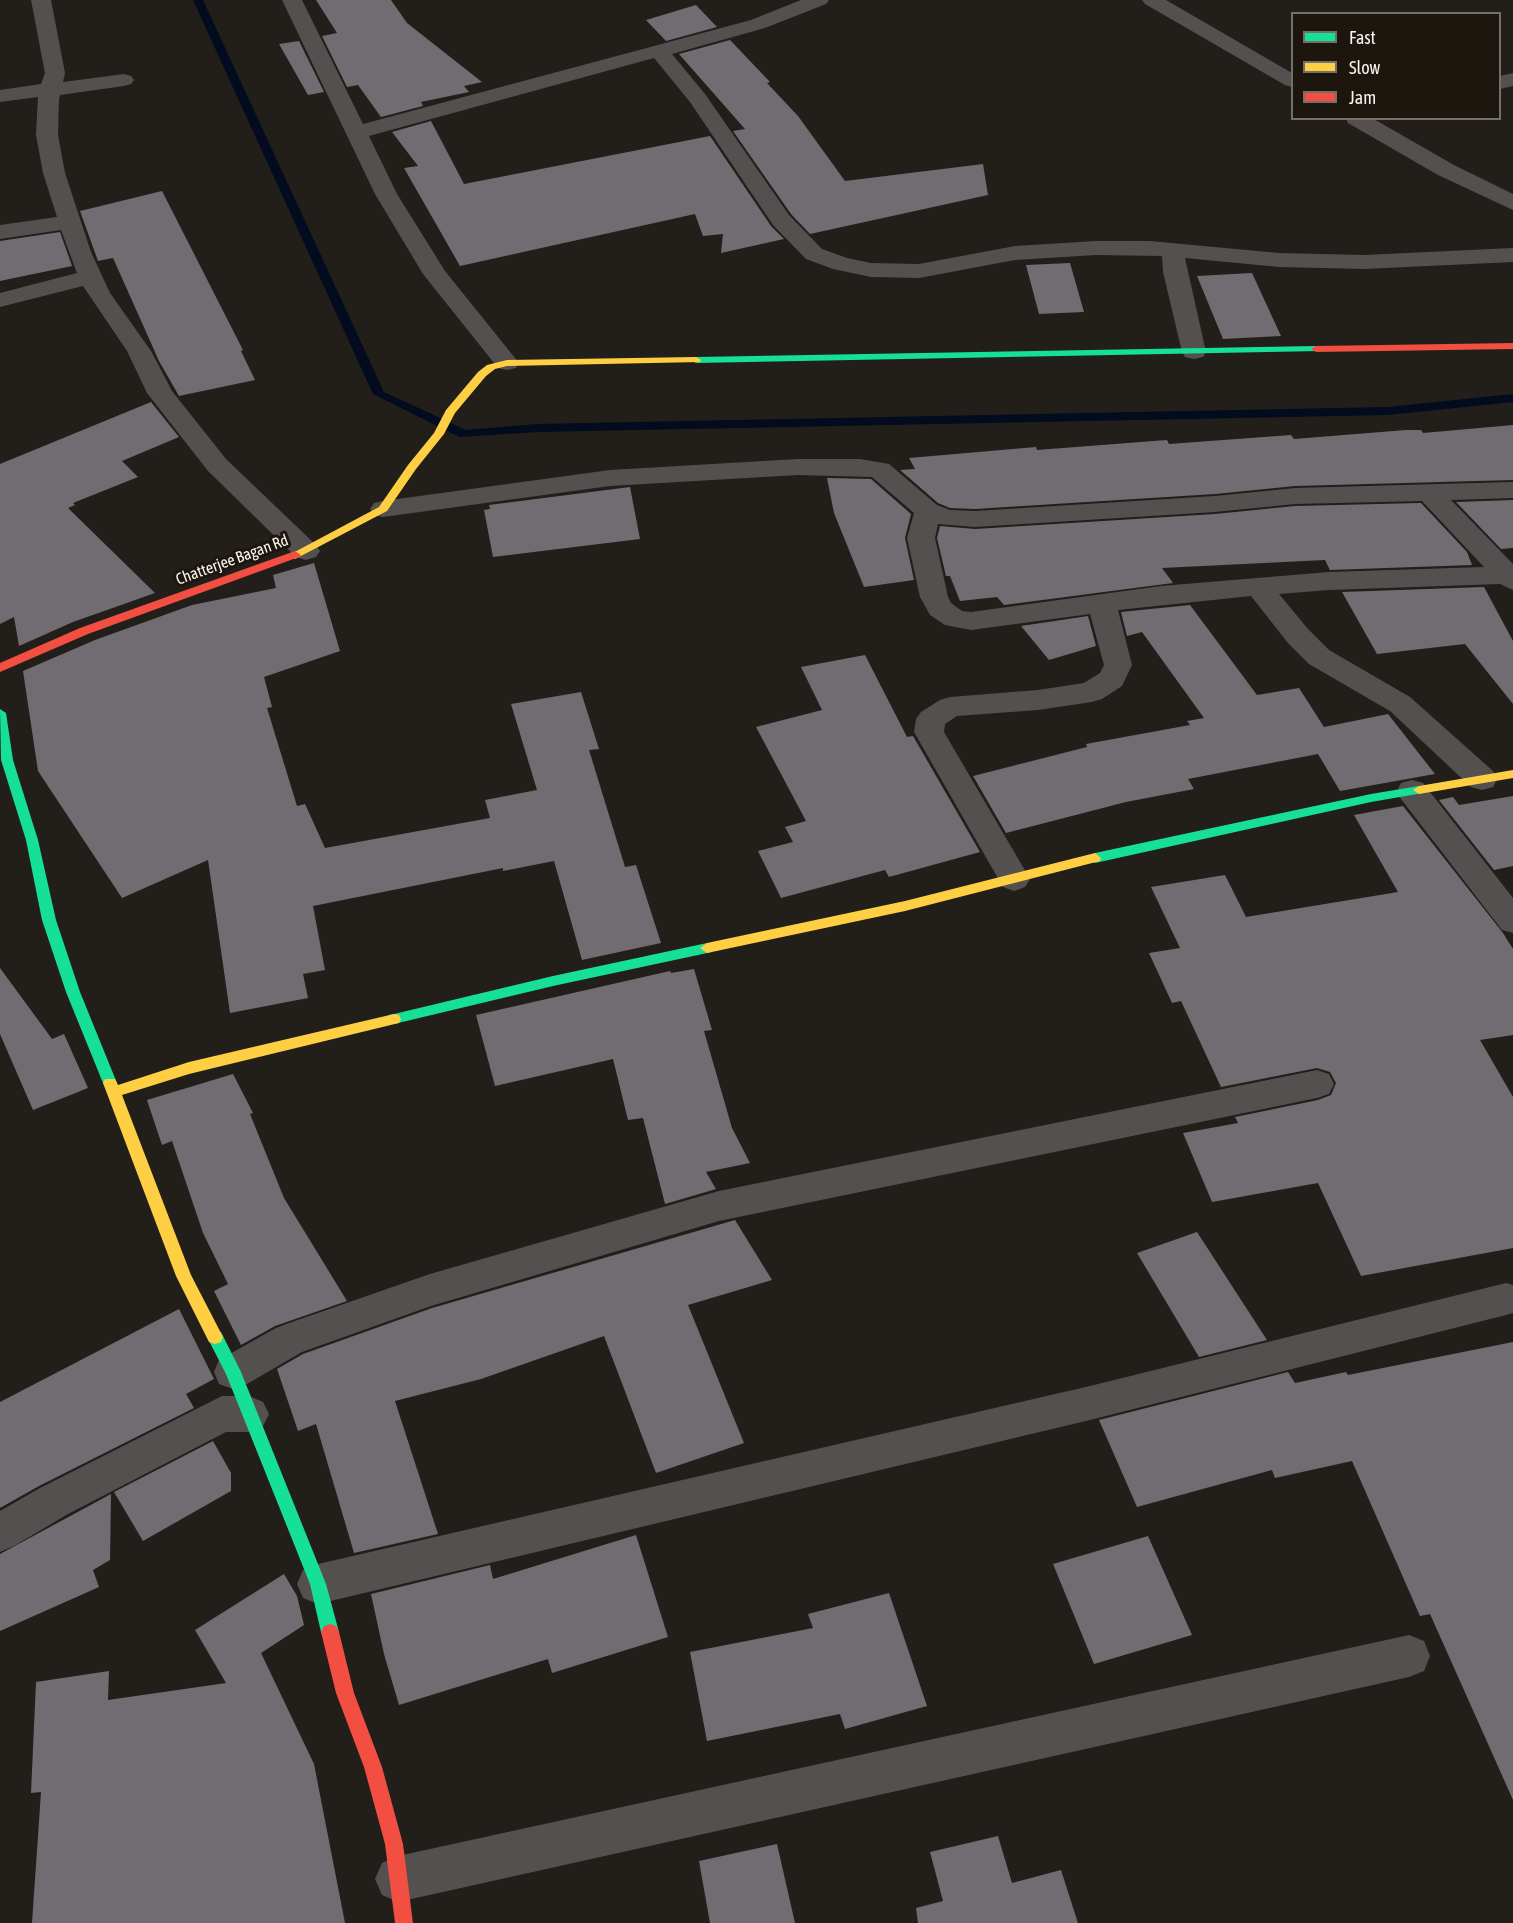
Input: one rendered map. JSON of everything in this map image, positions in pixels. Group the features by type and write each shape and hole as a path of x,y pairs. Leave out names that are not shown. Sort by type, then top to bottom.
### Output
{"street":[{"path":"40,0 55,73 48,99 47,135 54,173 79,252 98,293 139,351 160,393 217,465 306,551"},
{"path":"292,0 358,132 386,194 435,274 507,363 1513,346"},
{"path":"358,132 758,24 819,0"},
{"path":"1152,0 1291,80"},
{"path":"658,50 698,98 781,220 798,240 814,254 841,264 871,270 919,271 1015,253 1096,248 1173,250 1279,260 1343,261 1513,255"},
{"path":"0,96 124,80"},
{"path":"1366,120 1446,170 1513,202"},
{"path":"0,232 70,222"},
{"path":"1173,250 1175,272 1194,352"},
{"path":"0,300 91,277"},
{"name":"Chatterjee Bagan Rd","path":"0,668 84,631 306,551 383,510 412,467 439,434 450,412 482,374 491,367 507,363"},
{"path":"383,510 610,478 731,470 860,467 880,471 892,478 928,511 946,518 975,519 1215,504 1295,496 1513,490"},
{"path":"1429,492 1511,577"},
{"path":"928,511 921,538 934,597 940,609 955,619 971,621 1161,595 1329,581 1511,577"},
{"path":"1258,587 1298,636 1320,657 1400,704 1482,779"},
{"path":"1014,879 929,732 931,719 950,707 1038,700 1092,692 1112,679 1118,665 1102,604"},
{"path":"0,713 7,760 32,840 50,920 73,992 184,1276 233,1372 318,1584 345,1693 373,1767 394,1844 404,1923"},
{"path":"114,1092 189,1068 443,1007 687,951 905,906 1126,850 1412,791 1513,774"},
{"path":"1412,791 1513,921"},
{"path":"233,1372 289,1340 430,1290 719,1206 1317,1084"},
{"path":"318,1584 1090,1403 1506,1299"},
{"path":"0,1533 54,1501 222,1413 249,1414"},
{"path":"398,1880 1409,1656"}],"building":[{"path":"316,0 391,0 407,23 482,82 464,86 469,92 421,102 423,106 381,117 358,85 347,87 322,36 337,33"},
{"path":"696,5 717,27 666,41 646,20"},
{"path":"730,40 770,82 767,83 798,116 845,181 983,164 988,195 810,234 791,214 733,131 745,129 679,54"},
{"path":"299,41 324,92 308,95 279,44"},
{"path":"431,121 464,184 710,136 771,226 784,239 721,253 723,234 703,236 695,214 460,266 404,168 418,166 392,132"},
{"path":"162,191 243,350 241,351 255,380 179,396 159,361 113,258 98,261 80,211"},
{"path":"60,232 72,266 0,281 0,241"},
{"path":"1070,263 1084,312 1039,314 1026,265"},
{"path":"1252,273 1281,336 1223,339 1197,276"},
{"path":"151,402 179,437 122,461 138,477 73,503 75,505 68,508 155,593 73,622 19,646 14,617 0,624 0,464"},
{"path":"1513,425 1513,480 1295,486 1215,494 975,509 950,508 938,503 900,470 915,469 909,458 1036,447 1037,450 1167,440 1169,444 1291,435 1294,439 1406,430 1421,430 1423,433"},
{"path":"827,478 871,479 911,514 905,538 914,580 864,587 834,513"},
{"path":"630,487 640,539 493,557 484,510 490,509 489,505"},
{"path":"1513,500 1513,548 1501,549 1456,502"},
{"path":"1421,503 1467,552 1472,565 1330,570 1325,560 1162,568 1173,583 1004,605 997,597 960,601 950,576 946,576 937,538 940,526 975,529 1215,514 1295,506"},
{"path":"314,563 340,651 264,677 272,707 267,708 297,806 305,804 325,848 490,818 485,800 537,790 511,704 581,692 599,749 589,750 625,867 636,865 661,943 582,960 554,861 503,871 503,868 313,906 325,970 303,974 308,998 230,1013 208,860 122,898 38,771 23,671 95,640 192,605 276,588 273,575"},
{"path":"1484,587 1513,641 1513,704 1465,644 1377,654 1342,592"},
{"path":"1190,605 1257,695 1299,688 1324,727 1388,714 1435,774 1340,791 1318,754 1188,779 1194,789 1126,802 1006,833 973,776 1087,747 1086,744 1190,725 1187,721 1204,718 1142,632 1127,636 1121,612"},
{"path":"1088,616 1096,646 1049,660 1021,626"},
{"path":"865,655 907,737 913,736 980,852 889,877 885,870 781,898 758,851 793,842 785,827 806,821 756,727 822,710 801,667"},
{"path":"1513,796 1513,866 1494,870 1439,800 1453,797 1459,805"},
{"path":"1403,806 1503,933 1513,949 1513,1035 1480,1040 1513,1097 1513,1248 1361,1276 1318,1183 1212,1202 1183,1133 1238,1123 1235,1117 1318,1100 1331,1095 1336,1083 1330,1072 1317,1068 1221,1087 1181,1001 1172,1003 1149,953 1180,948 1151,887 1225,875 1246,917 1398,892 1354,815"},
{"path":"0,968 52,1039 64,1034 88,1088 33,1110 0,1034"},
{"path":"694,969 712,1030 704,1031 732,1128 750,1163 706,1172 716,1189 665,1204 643,1118 628,1120 613,1059 495,1086 476,1015 670,971 671,973"},
{"path":"233,1074 253,1113 250,1114 284,1198 347,1301 275,1326 241,1345 214,1291 228,1284 203,1233 172,1141 162,1145 147,1100"},
{"path":"735,1220 772,1280 688,1305 744,1443 656,1473 604,1336 481,1379 395,1401 438,1534 354,1553 316,1424 298,1431 277,1369 303,1354 432,1308"},
{"path":"1197,1232 1267,1340 1199,1357 1137,1253"},
{"path":"179,1309 214,1379 186,1394 194,1408 0,1508 0,1402"},
{"path":"1513,1342 1513,1800 1430,1614 1420,1616 1352,1461 1275,1478 1272,1470 1137,1507 1099,1420 1288,1372 1295,1383 1346,1372 1348,1375"},
{"path":"213,1441 231,1473 231,1491 143,1541 114,1492"},
{"path":"111,1494 110,1560 93,1570 99,1587 0,1631 0,1554"},
{"path":"636,1535 668,1637 552,1673 548,1659 399,1705 384,1654 371,1594 490,1565 493,1579"},
{"path":"1148,1536 1192,1635 1094,1664 1053,1564"},
{"path":"284,1574 297,1596 304,1625 261,1653 314,1764 345,1923 32,1923 41,1792 31,1793 36,1682 109,1671 108,1700 226,1683 195,1630"},
{"path":"889,1593 927,1706 845,1729 840,1714 707,1741 690,1652 813,1628 808,1614"},
{"path":"998,1836 1012,1883 1061,1870 1078,1923 918,1923 916,1908 943,1901 930,1852"},
{"path":"777,1844 795,1923 710,1923 699,1861"}],"waterway":[{"path":"198,0 379,394 464,434 537,428 1388,411 1513,398"}],"traffic: fast":[{"path":"696,360 1316,349"},
{"path":"0,713 7,760 32,840 49,920 73,992 110,1083"},
{"path":"1095,858 1371,798 1419,790"},
{"path":"394,1019 553,981 707,948"},
{"path":"215,1337 233,1372 318,1584 330,1632"}],"traffic: slow":[{"path":"295,555 383,509 412,467 439,434 450,412 482,374 491,367 507,363 696,360"},
{"path":"1419,790 1513,774"},
{"path":"707,948 905,906 1095,858"},
{"path":"114,1092 189,1068 394,1019"},
{"path":"110,1083 184,1276 215,1337"}],"traffic: jam":[{"path":"1316,349 1513,346"},
{"path":"0,668 84,631 295,555"},
{"path":"330,1632 345,1693 373,1767 394,1844 404,1923"}]}
